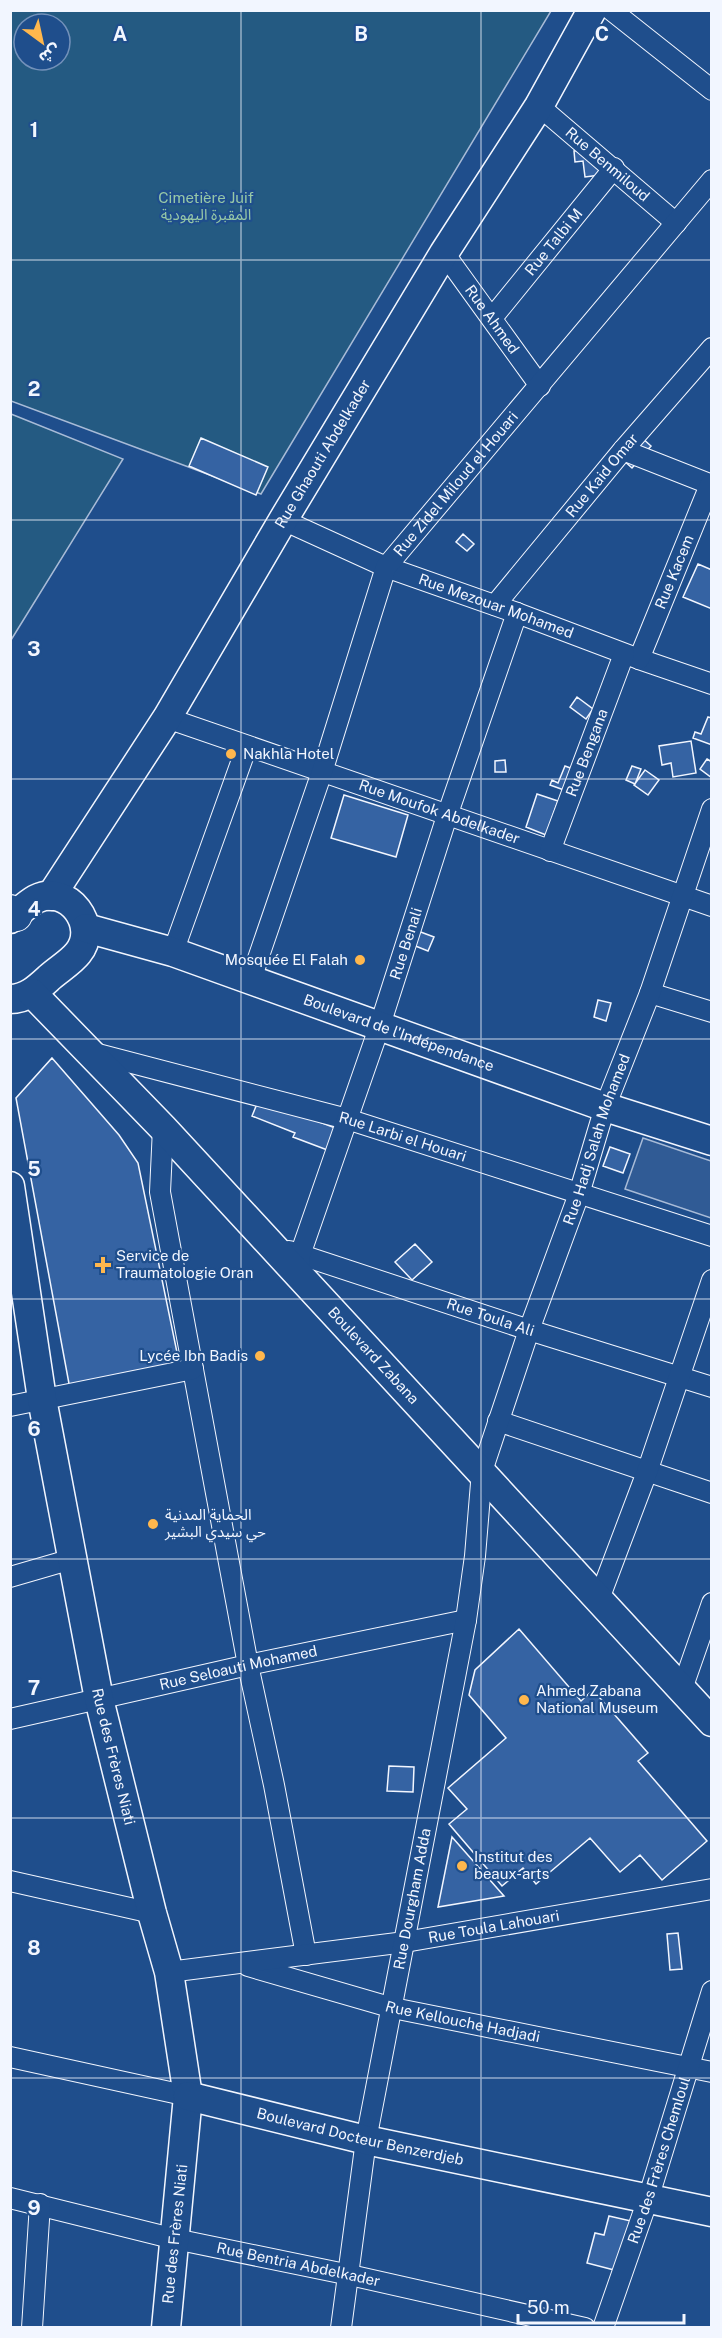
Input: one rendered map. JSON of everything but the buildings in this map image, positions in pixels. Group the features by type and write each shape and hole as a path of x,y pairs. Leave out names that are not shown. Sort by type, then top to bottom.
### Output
{"main road":[{"name":"Rue Ghaouti Abdelkader","path":"51,896 167,718 282,520 444,253 539,106 592,10"},
{"path":"12,915 37,899 51,896 63,898 74,904 82,915 86,928 85,940 79,952 21,996"},
{"name":"Boulevard de l'Indépendance","path":"86,928 173,952 605,1107 711,1141"},
{"name":"Boulevard Zabana","path":"21,996 89,1051 270,1243 299,1265 482,1471 711,1722"},
{"name":"Rue des Frères Niati","path":"10,1186 42,1399 99,1699 152,1913 169,1972 188,2096 166,2328"},
{"name":"Boulevard Docteur Benzerdjeb","path":"188,2096 366,2140 711,2212"}],"street":[{"path":"610,10 711,90"},
{"name":"Rue Benmiloud","path":"539,106 676,223"},
{"name":"Rue Talbi M","path":"492,318 614,168"},
{"name":"Rue Zidel Miloud el Houari","path":"251,979 322,772 386,567 711,180"},
{"name":"Rue Ahmed","path":"444,253 540,386"},
{"name":"Rue Kaid Omar","path":"495,605 623,450 708,359"},
{"path":"623,450 711,485"},
{"name":"Rue Kacem","path":"631,657 711,485"},
{"name":"Rue Mezouar Mohamed","path":"282,520 386,567 711,684"},
{"name":"Rue Benali","path":"299,1265 447,816 517,613"},
{"name":"Rue Bengana","path":"550,851 631,657"},
{"name":"Rue Moufok Abdelkader","path":"167,718 711,906"},
{"path":"173,952 247,746"},
{"name":"Rue Hadj Salah Mohamed","path":"482,1471 529,1330 579,1194 605,1107 650,993 711,808"},
{"path":"650,993 711,1012"},
{"name":"Rue Larbi el Houari","path":"89,1051 347,1119 711,1236"},
{"path":"163,1128 160,1192 248,1665 306,1955"},
{"name":"Rue Toula Ali","path":"299,1265 529,1330 711,1387"},
{"path":"599,1599 647,1472 711,1280"},
{"path":"10,1406 193,1369"},
{"path":"498,1421 711,1493"},
{"name":"Rue Dourgham Adda","path":"341,2328 350,2275 366,2140 466,1620 475,1556 482,1471"},
{"path":"10,1577 72,1559"},
{"path":"682,1689 711,1603"},
{"name":"Rue Seloauti Mohamed","path":"10,1719 248,1665 466,1620"},
{"path":"10,1881 152,1913"},
{"name":"Rue Toula Lahouari","path":"169,1972 405,1942 711,1889"},
{"name":"Rue Kellouche Hadjadi","path":"240,1963 393,2008 711,2072"},
{"name":"Rue des Frères Chemloul","path":"603,2328 648,2199 711,1991"},
{"name":"Boulevard Docteur Benzerdjeb","path":"10,2057 188,2096"},
{"name":"Rue Bentria Abdelkader","path":"10,2198 176,2239 350,2275 585,2328"},
{"path":"32,2328 40,2204"}],"green space":[{"name":"Cimetière Juif المقبرة اليهودية","path":"10,11 551,11 261,494 11,401"},
{"path":"11,414 123,459 11,640"}],"shaded area":[{"path":"643,1138 711,1161 711,1218 625,1189"}],"place":[{"name":"Nakhla Hotel","path":"231,754"},
{"name":"Mosquée El Falah","path":"360,960"},
{"name":"Service de Traumatologie Oran","path":"103,1265"},
{"name":"Lycée Ibn Badis","path":"260,1356"},
{"name":"الحماية المدنية حي سيدي البشير","path":"153,1524"},
{"name":"Ahmed Zabana National Museum","path":"524,1700"},
{"name":"Institut des beaux-arts","path":"462,1866"}]}
